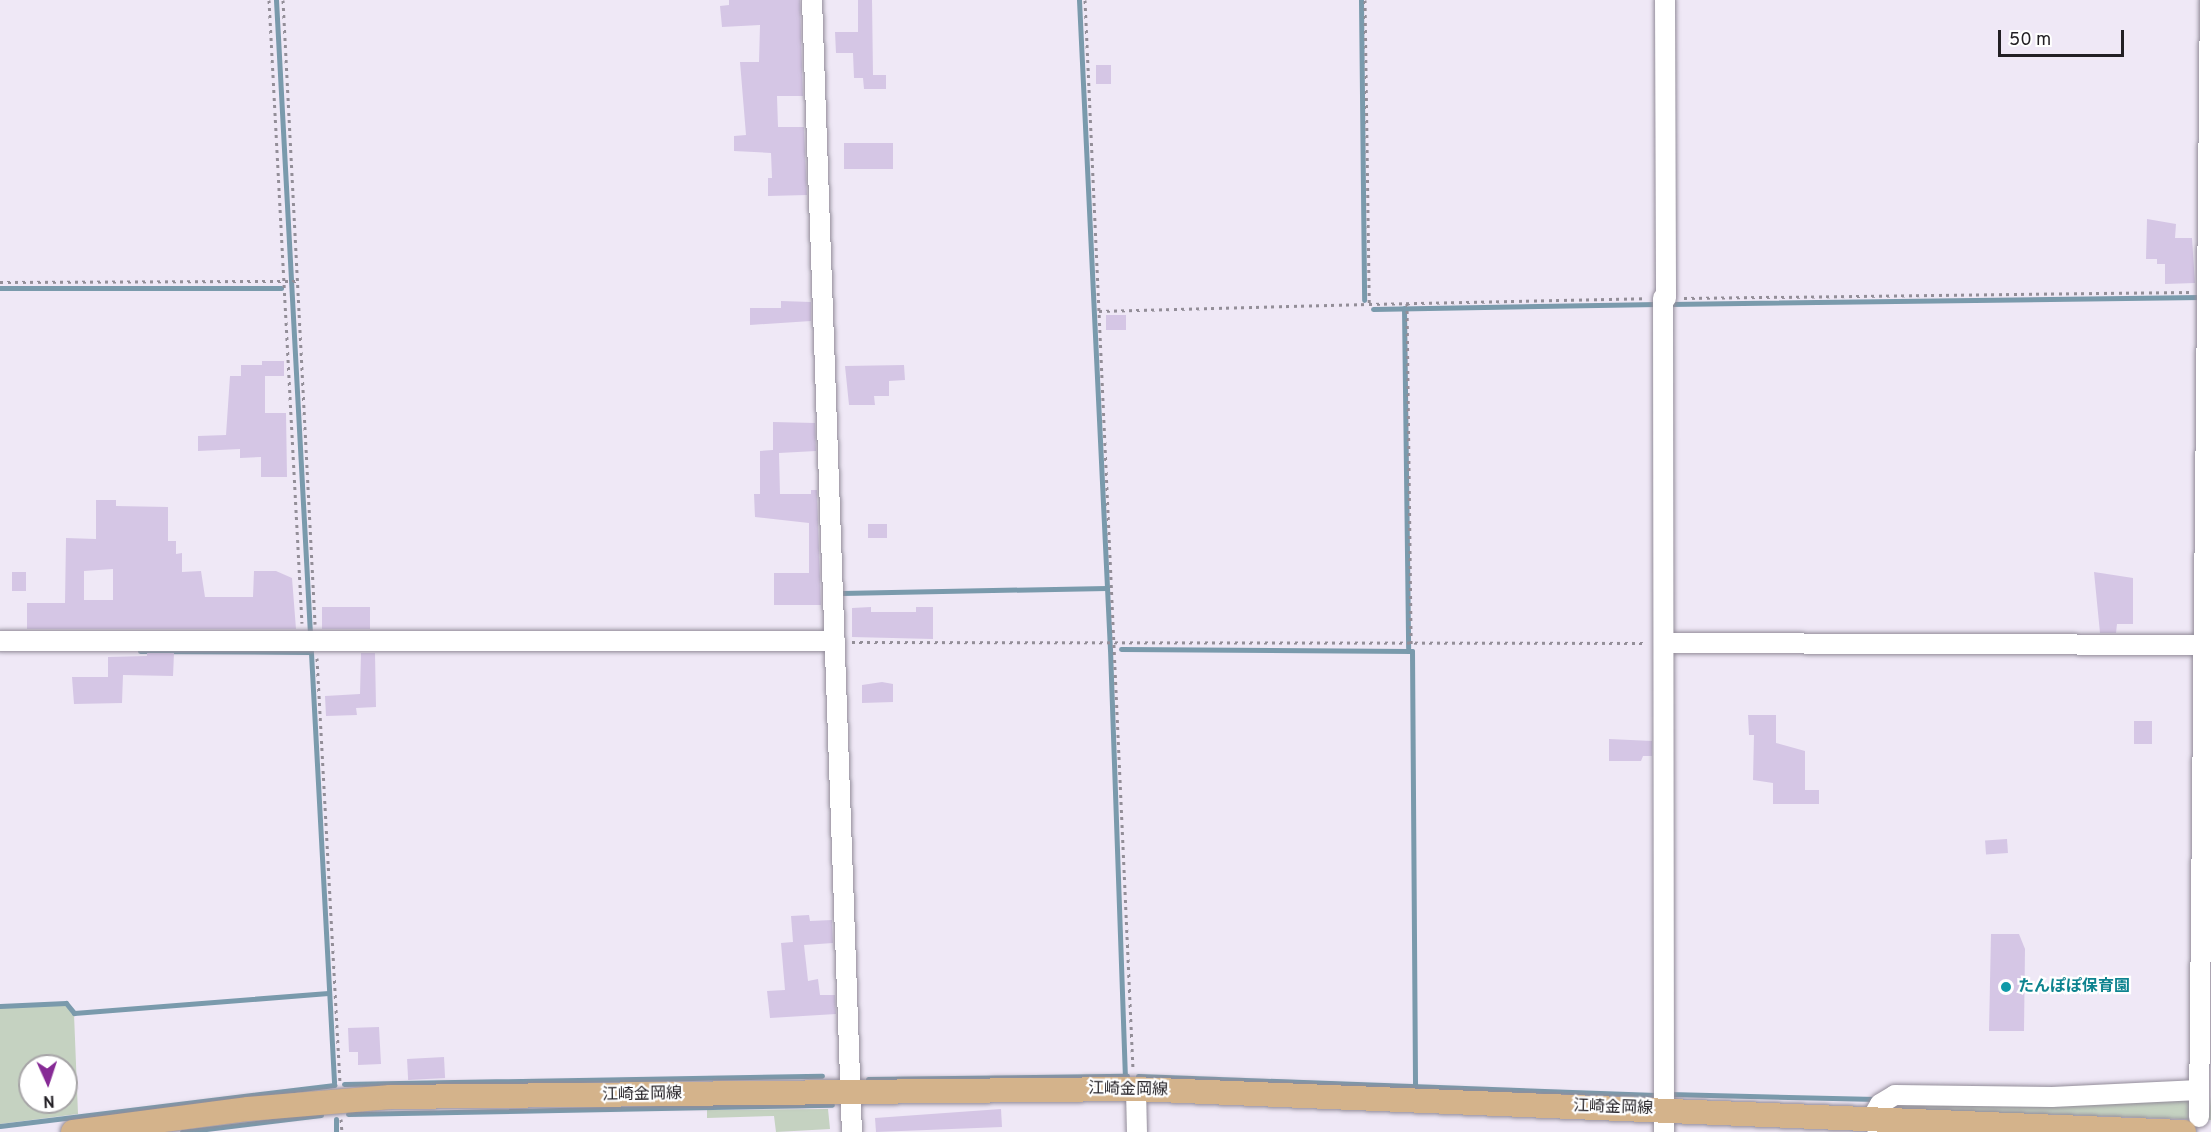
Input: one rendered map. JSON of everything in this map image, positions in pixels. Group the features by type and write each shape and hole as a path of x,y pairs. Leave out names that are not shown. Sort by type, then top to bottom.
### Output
{"main road":[{"name":"江崎金岡線","path":"73,1132 340,1100 1135,1089 1664,1121 1875,1125 2192,1125"}],"street":[{"path":"812,0 840,641 852,1132"},
{"path":"1664,1121 1665,0"},
{"path":"2192,1125 2199,1090 2207,648 2210,0"},
{"path":"0,640 840,641"},
{"path":"1665,643 2207,648"},
{"path":"1135,1089 1137,1132"},
{"path":"1875,1125 1880,1104 1895,1095 2052,1097 2199,1090"}],"path":[{"path":"269,0 340,1100"},
{"path":"283,0 309,642"},
{"path":"1085,0 1112,643 1135,1089"},
{"path":"1365,0 1369,304"},
{"path":"0,282 296,281"},
{"path":"1099,311 1369,304 1407,307 1665,298 2208,291"},
{"path":"1407,307 1408,644"},
{"path":"840,641 1665,643"}],"green space":[{"path":"66,1004 74,1014 76,1054 18,1054 18,1114 78,1114 0,1124 0,1007"},
{"path":"2184,1096 2191,1102 2191,1117 2209,1117 2211,1096 2211,1120 1892,1109 1896,1103"},
{"path":"828,1109 830,1129 776,1132 774,1116 707,1118 707,1110"}],"building":[{"path":"729,0 800,0 803,96 777,96 778,127 804,127 807,195 768,196 768,178 772,178 771,153 734,151 734,136 746,135 740,62 759,62 760,25 722,27 720,6 729,5"},
{"path":"858,0 872,0 873,75 886,75 886,89 864,89 863,78 854,78 853,53 836,53 835,32 858,32"},
{"path":"1096,65 1111,65 1111,84 1096,84"},
{"path":"844,143 893,143 893,169 844,169"},
{"path":"2147,219 2176,224 2175,238 2192,238 2195,283 2165,284 2165,264 2157,264 2157,259 2146,259"},
{"path":"781,301 811,302 811,321 750,325 750,308 781,308"},
{"path":"1106,315 1126,315 1126,330 1106,330"},
{"path":"262,361 284,361 284,376 265,376 265,413 286,413 287,477 261,477 261,457 240,458 240,449 198,451 198,436 226,435 230,376 241,376 241,365 262,365"},
{"path":"904,365 905,380 889,381 889,396 874,396 875,405 849,405 845,366"},
{"path":"773,422 815,423 816,451 779,453 780,494 811,494 811,490 817,490 821,605 774,605 774,573 809,573 809,523 755,517 754,494 760,494 760,451 773,450"},
{"path":"96,500 116,500 116,506 168,507 168,541 176,541 176,554 182,553 182,572 201,571 205,597 253,597 254,571 276,571 292,578 296,629 27,629 27,603 65,603 66,538 96,539","holes":["113,569 113,600 84,600 84,571"]},
{"path":"868,524 887,524 887,538 868,538"},
{"path":"12,572 26,572 26,591 12,591"},
{"path":"2094,572 2133,578 2133,624 2117,624 2116,633 2100,633"},
{"path":"322,607 370,607 370,629 322,629"},
{"path":"871,607 871,612 916,612 916,607 933,607 933,639 852,637 852,608"},
{"path":"147,653 174,653 173,676 123,675 122,703 74,704 72,677 108,677 108,657 147,656"},
{"path":"361,653 375,653 376,707 356,708 357,715 326,716 325,696 360,694"},
{"path":"882,682 893,684 893,702 862,703 862,685"},
{"path":"1748,715 1776,715 1776,743 1805,751 1805,790 1819,790 1819,804 1773,804 1773,783 1753,780 1754,735 1749,735"},
{"path":"2134,721 2152,721 2152,744 2134,744"},
{"path":"1609,739 1652,741 1652,756 1643,756 1641,761 1609,761"},
{"path":"2007,839 2008,853 1986,855 1985,841"},
{"path":"809,915 810,921 832,920 833,943 804,945 808,981 818,979 820,995 835,995 836,1014 770,1018 767,991 785,990 781,943 793,942 791,916"},
{"name":"たんぽぽ保育園","path":"1991,934 2019,934 2025,949 2024,1031 1989,1031"},
{"path":"379,1027 381,1064 358,1065 358,1052 349,1052 348,1028"},
{"path":"444,1057 445,1078 408,1080 407,1059"},
{"path":"1001,1109 1002,1127 876,1132 875,1118"}],"waterway":[{"path":"276,0 334,1082"},
{"path":"1079,0 1110,649 1125,1076"},
{"path":"1361,0 1364,300"},
{"path":"0,288 281,288"},
{"path":"1669,304 2201,297"},
{"path":"1373,309 1657,304"},
{"path":"1404,308 1408,648"},
{"path":"841,593 1107,588"},
{"path":"1121,649 1412,651 1415,1086"},
{"path":"140,651 309,652"},
{"path":"0,1006 66,1003 74,1013 328,993"},
{"path":"344,1084 822,1076"},
{"path":"868,1079 1127,1076"},
{"path":"1138,1076 1656,1095"},
{"path":"0,1126 334,1085"},
{"path":"1669,1094 1876,1099"},
{"path":"348,1114 832,1105"},
{"path":"182,1132 321,1115"},
{"path":"336,1119 336,1132"}],"place":[{"name":"たんぽぽ保育園","path":"2006,987"}]}
